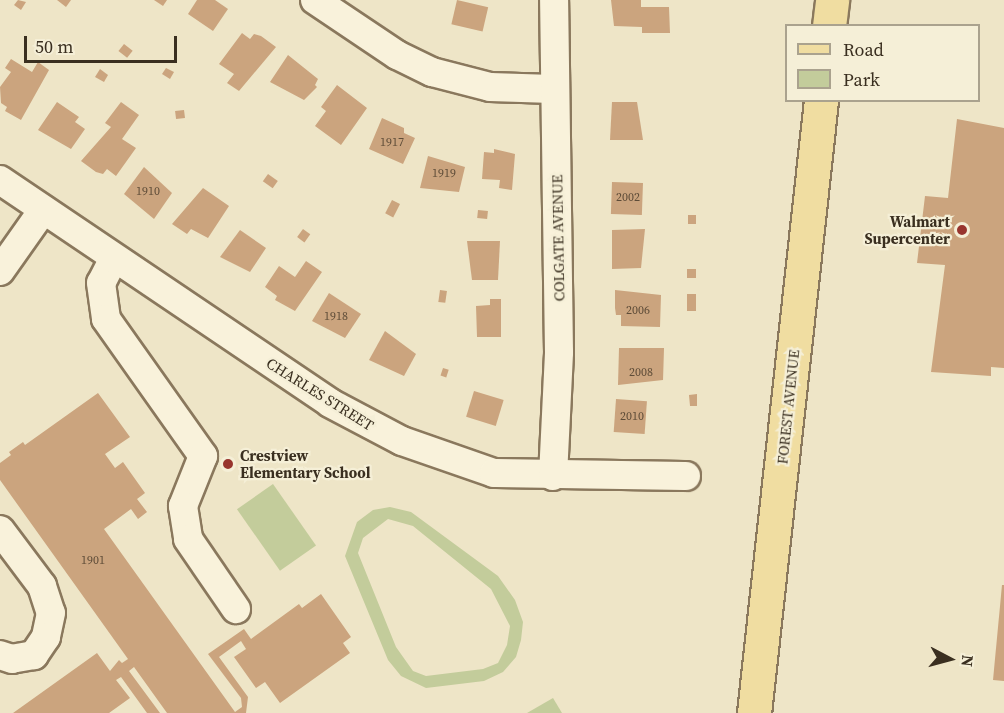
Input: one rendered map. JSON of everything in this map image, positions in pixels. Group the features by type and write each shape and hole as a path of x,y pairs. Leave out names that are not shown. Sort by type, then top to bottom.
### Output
{"main road":[{"path":"829,24 832,0"},
{"name":"FOREST AVENUE","path":"754,713 821,102"}],"street":[{"path":"315,0 397,55 432,72 490,87 553,89"},
{"name":"COLGATE AVENUE","path":"554,0 553,89 559,352 554,476"},
{"name":"CHARLES STREET","path":"0,180 365,424 459,464 494,473 554,476 686,476"},
{"path":"0,271 43,210"},
{"path":"114,258 101,283 106,319 203,456 183,506 188,539 236,609"},
{"path":"0,530 42,586 51,613 46,637 34,655 12,659 0,655"}],"green space":[{"path":"273,484 316,545 280,571 237,509"},
{"path":"390,507 411,512 498,576 515,600 523,622 516,657 503,672 484,681 426,688 401,676 388,660 345,556 357,522 373,510","holes":["388,519 413,526 491,589 510,626 507,645 498,663 483,669 426,676 413,671 396,647 358,553 363,538"]},
{"path":"553,698 562,713 527,713"}],"building":[{"path":"18,0 26,2 21,10 14,5"},
{"path":"57,0 71,0 66,7"},
{"path":"154,0 167,0 163,6"},
{"path":"197,0 215,0 228,9 213,31 188,14"},
{"path":"457,0 488,7 483,32 451,24"},
{"path":"611,0 641,0 641,7 669,7 670,33 642,33 642,27 614,26"},
{"path":"242,33 250,39 254,34 261,36 276,47 239,91 227,83 234,74 219,64"},
{"path":"124,44 133,51 127,58 118,51"},
{"path":"288,55 318,79 315,85 317,87 304,100 270,82"},
{"path":"11,59 32,72 38,62 49,70 21,120 5,111 7,107 1,103 0,87 11,72 5,68"},
{"path":"166,68 174,72 170,79 162,74"},
{"path":"100,69 108,75 104,82 95,77"},
{"path":"337,85 367,108 341,145 315,126 326,111 321,107"},
{"path":"57,102 79,117 75,122 85,129 71,149 38,130"},
{"path":"121,102 139,115 122,139 136,148 116,176 107,169 103,174 96,172 81,161 111,127 105,123"},
{"path":"612,102 637,102 643,140 610,140"},
{"path":"184,110 185,118 176,119 175,111"},
{"path":"382,118 404,128 404,133 415,138 403,164 369,149"},
{"name":"Walmart Supercenter","path":"957,119 1004,128 1004,368 991,367 991,376 931,372 945,265 917,263 925,196 948,198"},
{"path":"494,149 515,154 512,190 499,188 500,180 482,179 484,152 494,153"},
{"path":"428,156 465,167 459,192 420,188"},
{"path":"144,167 172,193 154,219 124,194"},
{"path":"268,174 278,181 273,188 263,181"},
{"path":"612,182 643,183 642,215 611,214"},
{"path":"203,188 229,206 208,238 191,229 187,234 172,224"},
{"path":"392,200 400,204 393,217 385,213"},
{"path":"478,210 488,211 487,219 477,218"},
{"path":"688,215 696,215 696,224 688,224"},
{"path":"303,229 310,234 304,242 297,237"},
{"path":"645,229 641,268 612,269 612,230"},
{"path":"240,230 266,248 250,272 220,257"},
{"path":"467,241 500,241 498,280 472,280"},
{"path":"306,261 322,272 295,311 275,300 277,296 265,287 279,266 295,277"},
{"path":"687,269 696,269 696,278 687,278"},
{"path":"440,290 447,291 445,303 438,302"},
{"path":"615,290 661,295 660,327 621,326 621,315 616,315"},
{"path":"329,293 361,314 345,338 312,321"},
{"path":"687,294 696,294 696,311 687,311"},
{"path":"490,299 501,299 501,337 477,337 476,306 490,305"},
{"path":"385,331 416,354 404,376 369,360"},
{"path":"619,348 664,348 663,380 618,385"},
{"path":"443,368 449,370 446,377 441,376"},
{"path":"474,391 504,400 496,426 466,417"},
{"path":"98,393 130,437 105,454 115,468 123,462 145,493 137,499 147,512 138,519 131,509 104,529 235,712 242,707 241,698 208,654 244,629 251,639 299,604 302,608 321,594 351,637 343,643 350,653 280,703 265,682 256,688 234,657 246,649 241,641 219,657 248,697 246,713 167,713 134,667 129,671 160,713 147,713 121,677 116,680 130,698 109,713 13,713 97,653 110,671 119,660 122,663 128,659 0,480 0,463 11,455 9,452 23,442 25,445"},
{"path":"697,394 697,406 690,406 689,395"},
{"path":"616,399 647,401 645,434 614,432"},
{"path":"1002,585 1004,585 1004,681 993,680"}],"place":[{"name":"Walmart Supercenter","path":"962,230"},
{"name":"Crestview Elementary School","path":"228,464"}]}
